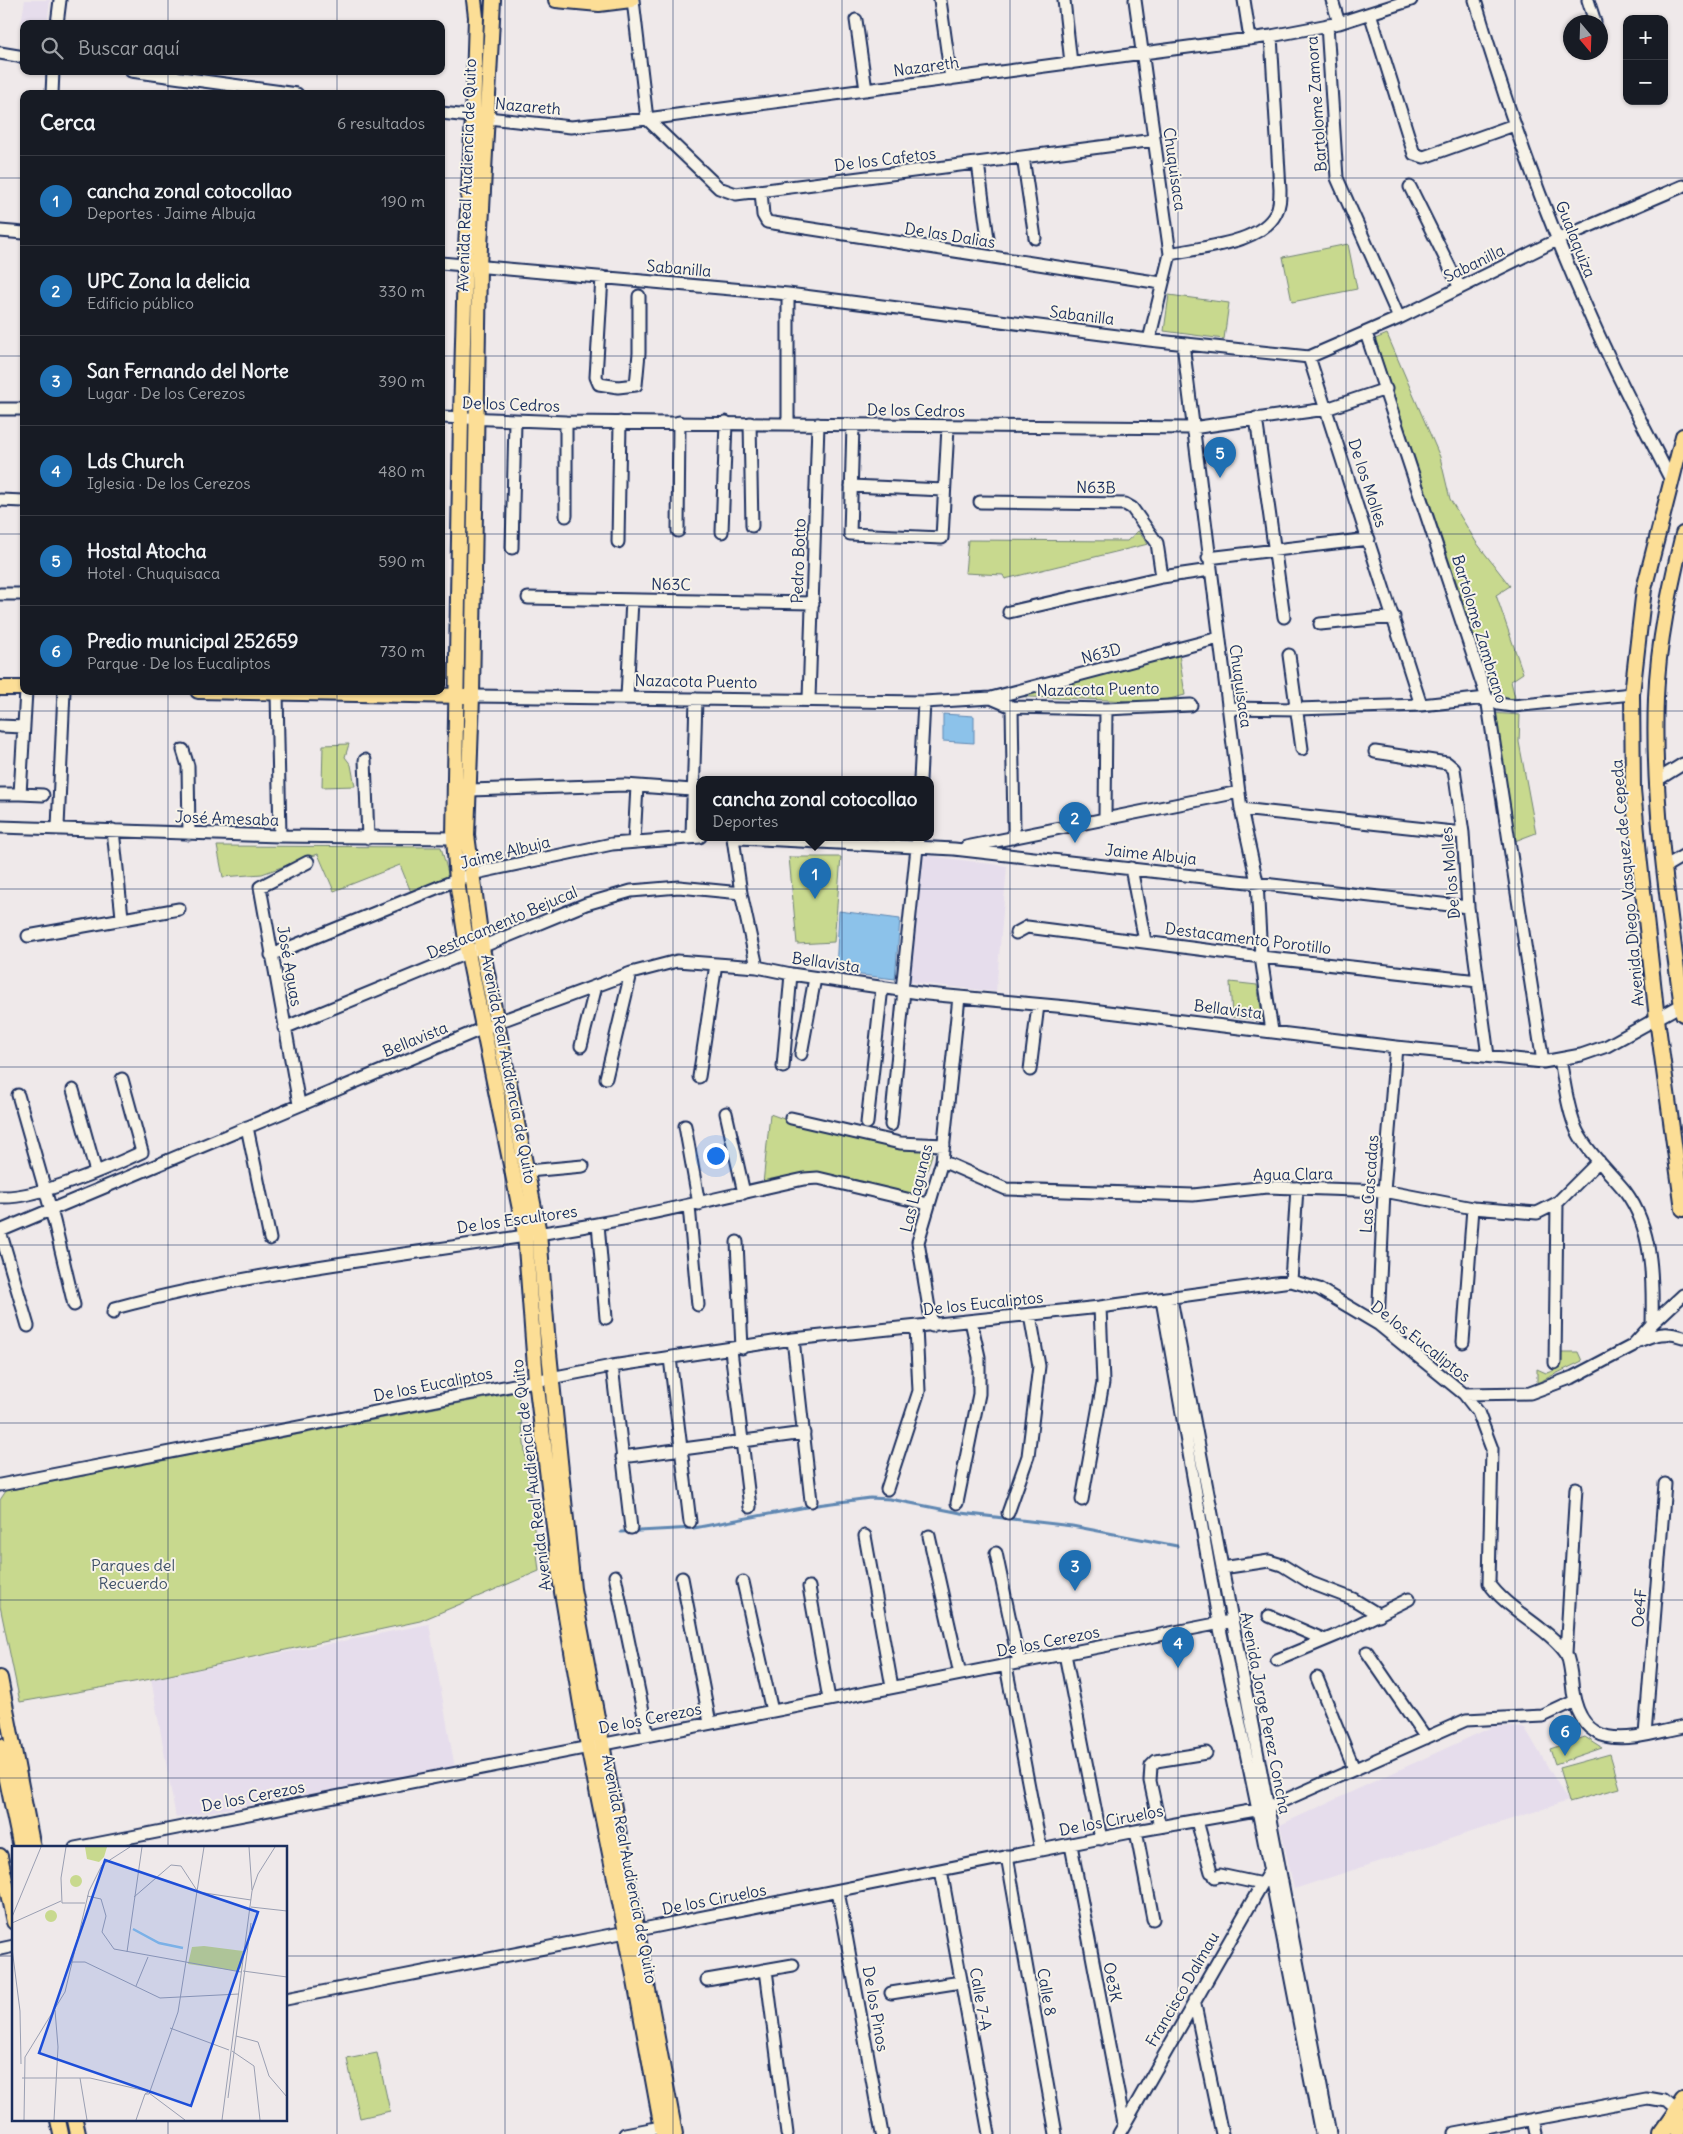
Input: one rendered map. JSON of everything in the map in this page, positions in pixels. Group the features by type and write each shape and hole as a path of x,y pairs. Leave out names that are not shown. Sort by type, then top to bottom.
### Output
{"main road":[{"name":"Avenida Real Audiencia de Quito","path":"474,0 480,118 479,266 472,696 467,835 482,948 539,1233 551,1377 573,1589 602,1744 665,2132"},
{"name":"Avenida Real Audiencia de Quito","path":"493,0 465,265 454,838 457,881 468,953 525,1234 536,1380 562,1592 588,1746 632,1931 675,2134"},
{"path":"556,0 599,4 632,0"},
{"name":"Avenida Diego Vasquez de Cepeda","path":"1683,436 1644,589 1632,694 1633,790 1657,1019 1683,1210"},
{"path":"1683,534 1666,602 1656,697 1657,780 1683,1008"},
{"path":"0,688 20,688"},
{"name":"Nazacota Puento","path":"427,695 472,696"},
{"path":"0,1678 33,1846"},
{"path":"0,1746 20,1846"},
{"path":"0,1787 13,1846"},
{"path":"0,1856 12,1913"},
{"path":"1659,2134 1680,2106"},
{"path":"1676,2134 1680,2106"}],"street":[{"path":"58,20 60,0"},
{"path":"632,0 647,119"},
{"path":"940,0 951,79"},
{"path":"1064,0 1071,63"},
{"name":"Chuquisaca","path":"1135,0 1170,254 1161,282 1149,340"},
{"path":"1244,0 1250,38"},
{"name":"Bartolome Zamora","path":"1332,0 1339,23"},
{"name":"Nazareth","path":"445,114 571,127 647,119 1270,36 1339,23 1411,0"},
{"name":"Gualaquiza","path":"1475,0 1514,125 1557,240 1608,355 1672,480"},
{"path":"1588,0 1593,15"},
{"path":"1370,13 1414,154 1424,158 1514,125"},
{"path":"856,20 866,90"},
{"name":"Bartolome Zamora","path":"1327,25 1337,178 1399,318"},
{"path":"1170,254 1252,235 1266,226 1276,214 1280,190 1270,36"},
{"path":"0,53 20,56"},
{"path":"52,90 53,75"},
{"path":"160,75 269,90"},
{"name":"De los Cafetos","path":"647,119 719,188 736,194 1154,140"},
{"path":"1023,157 1035,238"},
{"path":"978,163 988,239"},
{"name":"Sabanilla","path":"445,263 788,294 1149,340 1308,357 1399,318 1557,240 1683,186"},
{"path":"1410,187 1460,288"},
{"name":"De las Dalias","path":"761,191 763,215 767,222 1161,282"},
{"path":"0,231 20,233"},
{"path":"602,277 596,377 600,385 636,386 639,353 639,296"},
{"path":"788,294 788,422"},
{"name":"Bartolome Zambrano","path":"1366,333 1488,698 1543,1062"},
{"name":"Chuquisaca","path":"1183,344 1241,809 1257,882 1260,957 1272,1030"},
{"name":"De los Molles","path":"1308,357 1369,539 1421,705"},
{"name":"De los Cedros","path":"445,417 566,422 788,422 948,427 1192,428 1326,409 1386,390"},
{"path":"0,409 20,409"},
{"path":"1256,418 1284,617"},
{"path":"512,548 515,421"},
{"path":"566,422 566,516"},
{"path":"618,542 620,422"},
{"path":"678,531 679,422"},
{"path":"722,532 726,422"},
{"path":"750,423 752,526"},
{"name":"Pedro Botto","path":"809,699 818,424"},
{"path":"853,425 850,534 942,538 948,427"},
{"path":"851,486 944,490"},
{"path":"0,500 20,500"},
{"name":"N63B","path":"980,502 1125,504 1132,508 1157,543 1162,577"},
{"path":"1009,612 1162,577 1209,564 1275,551 1369,539"},
{"path":"0,594 20,594"},
{"name":"N63C","path":"528,598 813,603"},
{"path":"627,697 632,600"},
{"path":"1320,624 1394,617"},
{"name":"N63D","path":"991,698 1219,638"},
{"path":"1289,655 1302,749"},
{"path":"1228,708 1297,709 1421,705 1488,698 1498,704 1513,706 1632,694"},
{"path":"20,794 26,695"},
{"path":"58,828 64,695"},
{"path":"277,695 280,836"},
{"name":"Nazacota Puento","path":"472,696 924,702 991,698 1012,707 1106,709 1191,705"},
{"path":"696,699 692,790 696,836"},
{"path":"920,776 924,702"},
{"path":"1012,707 1012,838"},
{"path":"1105,819 1106,709"},
{"path":"0,726 24,727"},
{"path":"183,750 188,766 189,834"},
{"name":"De los Molles","path":"1375,752 1447,763 1454,769 1463,833 1468,907 1488,1056"},
{"path":"365,760 368,838"},
{"path":"1657,780 1683,764"},
{"path":"634,842 637,786"},
{"path":"470,790 637,786 692,790"},
{"path":"954,849 1239,792"},
{"path":"0,794 43,795"},
{"path":"1241,809 1463,833"},
{"name":"José Amesaba","path":"0,827 189,834 454,838"},
{"path":"113,830 122,918"},
{"name":"Jaime Albuja","path":"272,956 471,874 612,844 696,836"},
{"path":"733,841 740,893 757,967"},
{"name":"Jaime Albuja","path":"874,841 918,842 954,849 1468,907"},
{"path":"891,1124 918,842"},
{"path":"1666,866 1683,856"},
{"name":"José Aguas","path":"298,1104 260,887 308,862"},
{"path":"1131,868 1145,941"},
{"name":"Destacamento Bejucal","path":"284,1028 586,904 631,891 679,887 740,893"},
{"path":"28,936 179,908"},
{"name":"Destacamento Porotillo","path":"1016,933 1027,927 1260,957 1478,981"},
{"name":"Bellavista","path":"0,1231 298,1104 498,1022 631,973 676,961 757,967 815,978 959,998 1272,1030 1396,1047 1543,1062 1560,1060 1607,1046 1657,1019 1683,1008"},
{"path":"699,1077 716,964"},
{"path":"606,1078 631,973"},
{"path":"783,1067 792,974"},
{"path":"801,1054 815,978"},
{"path":"581,1046 596,986"},
{"path":"867,1124 882,987"},
{"name":"Las Lagunas","path":"932,1326 918,1242 942,1161 959,998"},
{"path":"1030,1070 1038,1005"},
{"name":"Las Cascadas","path":"1378,1324 1384,1191 1396,1047"},
{"path":"1560,1060 1572,1119 1583,1141 1625,1192 1638,1214 1651,1264 1652,1324"},
{"path":"0,1197 44,1190 96,1172 142,1152 122,1079"},
{"path":"73,1090 96,1172"},
{"path":"18,1095 50,1209 74,1305"},
{"path":"726,1113 744,1194"},
{"path":"791,1118 900,1143 944,1145"},
{"path":"685,1126 694,1205 698,1305"},
{"path":"246,1127 270,1239"},
{"name":"Agua Clara","path":"942,1161 996,1186 1023,1190 1193,1195 1267,1187 1384,1191 1473,1208 1537,1213 1557,1203 1599,1160"},
{"path":"528,1171 582,1166"},
{"name":"De los Escultores","path":"113,1313 115,1308 175,1292 382,1256 598,1224 694,1205 804,1179 818,1178 928,1204"},
{"path":"1291,1281 1297,1188"},
{"path":"1555,1363 1557,1203"},
{"path":"1463,1342 1473,1208"},
{"path":"598,1224 606,1318"},
{"path":"0,1231 28,1326"},
{"path":"737,1242 736,1349 742,1442 750,1507"},
{"name":"De los Eucaliptos","path":"2,1487 612,1366 793,1339 1100,1307 1291,1281 1319,1289 1378,1324 1464,1394 1478,1412 1492,1449 1489,1583 1566,1653"},
{"path":"1638,1341 1652,1324 1683,1295"},
{"name":"Avenida Jorge Perez Concha","path":"1166,1299 1232,1621 1263,1809 1321,2134"},
{"name":"Avenida Jorge Perez Concha","path":"1166,1299 1219,1624 1263,1809"},
{"path":"1082,1500 1103,1383 1100,1307"},
{"path":"1008,1513 1028,1456 1038,1374 1030,1315"},
{"path":"957,1503 979,1394 979,1357 971,1321"},
{"path":"887,1489 919,1391 916,1327"},
{"path":"1464,1394 1522,1394 1538,1392 1608,1359 1638,1341 1655,1334 1666,1333 1683,1337"},
{"path":"793,1339 811,1501"},
{"path":"670,1358 690,1522"},
{"path":"612,1366 631,1528"},
{"path":"622,1457 804,1433"},
{"name":"Oe4F","path":"1645,1735 1665,1484"},
{"path":"1576,1488 1566,1653 1575,1701 1582,1719 1594,1731 1609,1738 1622,1740 1683,1727"},
{"path":"865,1536 892,1687"},
{"path":"929,1536 960,1674"},
{"path":"996,1553 1018,1663"},
{"path":"1222,1568 1269,1562 1282,1565 1311,1583 1353,1599 1379,1614"},
{"path":"615,1576 648,1735"},
{"path":"682,1578 710,1723"},
{"path":"743,1582 772,1711"},
{"path":"809,1586 829,1700"},
{"path":"1277,1660 1325,1640 1409,1600"},
{"path":"1269,1616 1325,1640"},
{"name":"De los Cerezos","path":"85,1846 1232,1621"},
{"path":"1367,1652 1426,1738"},
{"path":"1065,1654 1101,1839"},
{"path":"1006,1666 1041,1850"},
{"path":"1317,1678 1354,1769"},
{"name":"De los Ciruelos","path":"288,1999 1007,1856 1263,1809 1466,1720 1543,1716 1575,1701"},
{"path":"1160,1827 1150,1781 1151,1766 1156,1761 1206,1752"},
{"path":"1197,1821 1213,1875 1262,1884"},
{"path":"1136,1831 1153,1919"},
{"name":"Oe3K","path":"1071,1845 1121,2129"},
{"name":"Calle 8","path":"1007,1856 1056,2134"},
{"name":"Avenida Jorge Perez Concha","path":"1274,1869 1330,2134"},
{"name":"Francisco Dalmau","path":"1121,2129 1262,1884 1274,1869"},
{"name":"Calle 7-A","path":"940,1870 989,2134"},
{"name":"De los Pinos","path":"838,1890 882,2134"},
{"path":"707,1980 793,1965"},
{"path":"766,1970 788,2134"},
{"path":"891,1993 961,1982"},
{"path":"1194,2000 1222,2134"},
{"path":"1454,2134 1648,2098 1664,2100 1680,2106"},
{"path":"1533,2119 1536,2134"},
{"path":"625,2134 665,2132"}],"shaded area":[{"path":"25,0 50,0 48,20 22,20"},
{"path":"924,855 1007,866 996,992 910,982"},
{"path":"429,1624 455,1768 176,1818 151,1679"},
{"path":"1494,1726 1525,1728 1568,1801 1294,1889 1280,1825"}],"green space":[{"path":"1348,244 1357,289 1292,302 1283,257"},
{"path":"1169,295 1229,303 1224,339 1164,331"},
{"path":"1387,334 1440,457 1450,499 1476,542 1510,586 1496,595 1523,673 1511,681 1515,698 1508,699 1493,692 1375,339"},
{"path":"1138,531 1148,544 1005,579 1003,575 965,573 968,540 1127,541"},
{"path":"1179,654 1185,695 1158,702 1005,696"},
{"path":"1492,713 1520,715 1519,742 1536,833 1507,844"},
{"path":"349,744 345,757 351,765 355,786 322,787 323,745"},
{"path":"217,846 441,847 449,877 411,892 400,865 334,891 318,854 262,874 223,877"},
{"path":"789,857 841,857 834,942 797,944"},
{"path":"1230,982 1257,985 1263,1020 1232,1017"},
{"path":"770,1114 810,1128 850,1138 933,1152 918,1198 867,1182 818,1173 763,1184"},
{"path":"1558,1352 1578,1352 1582,1361 1537,1383 1537,1369 1546,1373 1553,1371 1557,1363"},
{"name":"Parques del Recuerdo","path":"518,1392 539,1571 420,1621 151,1679 20,1702 0,1606 0,1500 6,1491"},
{"path":"1585,1737 1602,1748 1555,1764 1550,1749"},
{"path":"1610,1754 1620,1788 1569,1802 1559,1768"},
{"path":"377,2053 390,2111 360,2118 347,2059"}],"water":[{"path":"943,714 974,716 974,743 943,741"},
{"path":"839,911 900,919 895,979 836,972"}],"waterway":[{"path":"621,1532 694,1528 817,1505 870,1498 890,1499 961,1513 1072,1526 1177,1546"}],"place":[{"name":"Hostal Atocha","path":"1220,478"},
{"name":"UPC Zona la delicia","path":"1075,843"},
{"name":"cancha zonal cotocollao","path":"815,899"},
{"name":"San Fernando del Norte","path":"1075,1591"},
{"name":"Lds Church","path":"1178,1668"},
{"name":"Predio municipal 252659","path":"1565,1756"}]}
